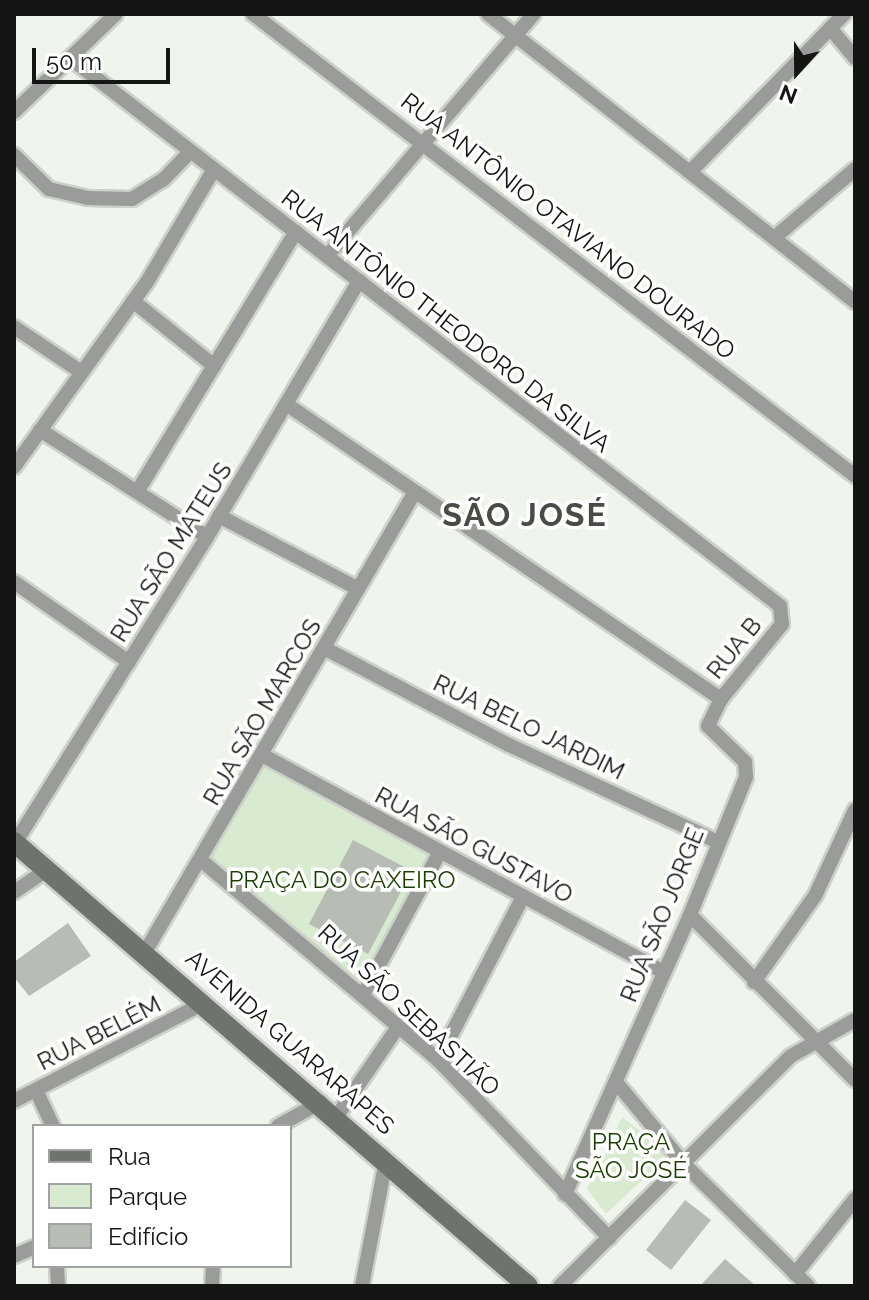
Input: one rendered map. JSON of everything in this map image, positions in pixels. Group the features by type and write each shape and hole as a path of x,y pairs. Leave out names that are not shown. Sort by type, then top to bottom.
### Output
{"street":[{"path":"14,112 116,14"},
{"name":"RUA ANTÔNIO OTAVIANO DOURADO","path":"253,14 423,140 855,476"},
{"path":"488,14 855,302"},
{"path":"327,256 512,33 534,14"},
{"path":"690,172 844,14"},
{"path":"830,28 855,58"},
{"name":"RUA ANTÔNIO THEODORO DA SILVA","path":"70,58 780,606 782,624"},
{"path":"14,155 49,189 87,198 132,199 163,180 191,151"},
{"path":"14,467 133,301 214,169"},
{"path":"774,238 855,169"},
{"path":"137,492 296,232"},
{"name":"RUA SÃO MATEUS","path":"14,842 207,537 359,281"},
{"path":"133,301 214,366"},
{"path":"14,327 80,371"},
{"path":"286,404 721,699"},
{"path":"40,430 207,537"},
{"name":"RUA SÃO MARCOS","path":"145,952 264,756 357,588 415,492"},
{"path":"219,516 357,588"},
{"path":"14,582 129,662"},
{"name":"RUA B","path":"721,699 782,624"},
{"name":"RUA BELO JARDIM","path":"324,648 509,745 716,841"},
{"name":"RUA SÃO JORGE","path":"565,1194 690,915 716,841 747,769 708,726 721,699"},
{"name":"RUA SÃO GUSTAVO","path":"264,756 664,972"},
{"path":"754,982 815,896 855,810"},
{"name":"AVENIDA GUARARAPES","path":"14,842 321,1102 528,1286"},
{"path":"364,993 440,852"},
{"name":"RUA SÃO SEBASTIÃO","path":"202,861 364,993 438,1060 609,1238"},
{"path":"14,892 47,870"},
{"path":"438,1060 523,897"},
{"path":"690,915 855,1080"},
{"name":"RUA BELÉM","path":"14,1101 204,1003"},
{"path":"560,1286 740,1104 813,1041 855,1020"},
{"path":"337,1116 398,1027"},
{"path":"616,1082 684,1164 808,1286"},
{"path":"36,1090 52,1124"},
{"path":"282,1124 321,1102"},
{"path":"362,1286 386,1160"},
{"path":"795,1274 855,1199"}],"green space":[{"name":"PRAÇA DO CAXEIRO","path":"265,760 435,854 363,986 207,860"},
{"name":"PRAÇA SÃO JOSÉ","path":"622,1117 670,1154 606,1214 587,1189"}],"building":[{"path":"353,840 412,871 368,954 309,924"},
{"path":"68,923 91,956 29,996 14,977 14,962"},
{"path":"685,1200 711,1220 671,1270 646,1250"},
{"path":"725,1259 756,1286 700,1286"}],"district":[{"name":"SÃO JOSÉ","path":"525,515"}]}
